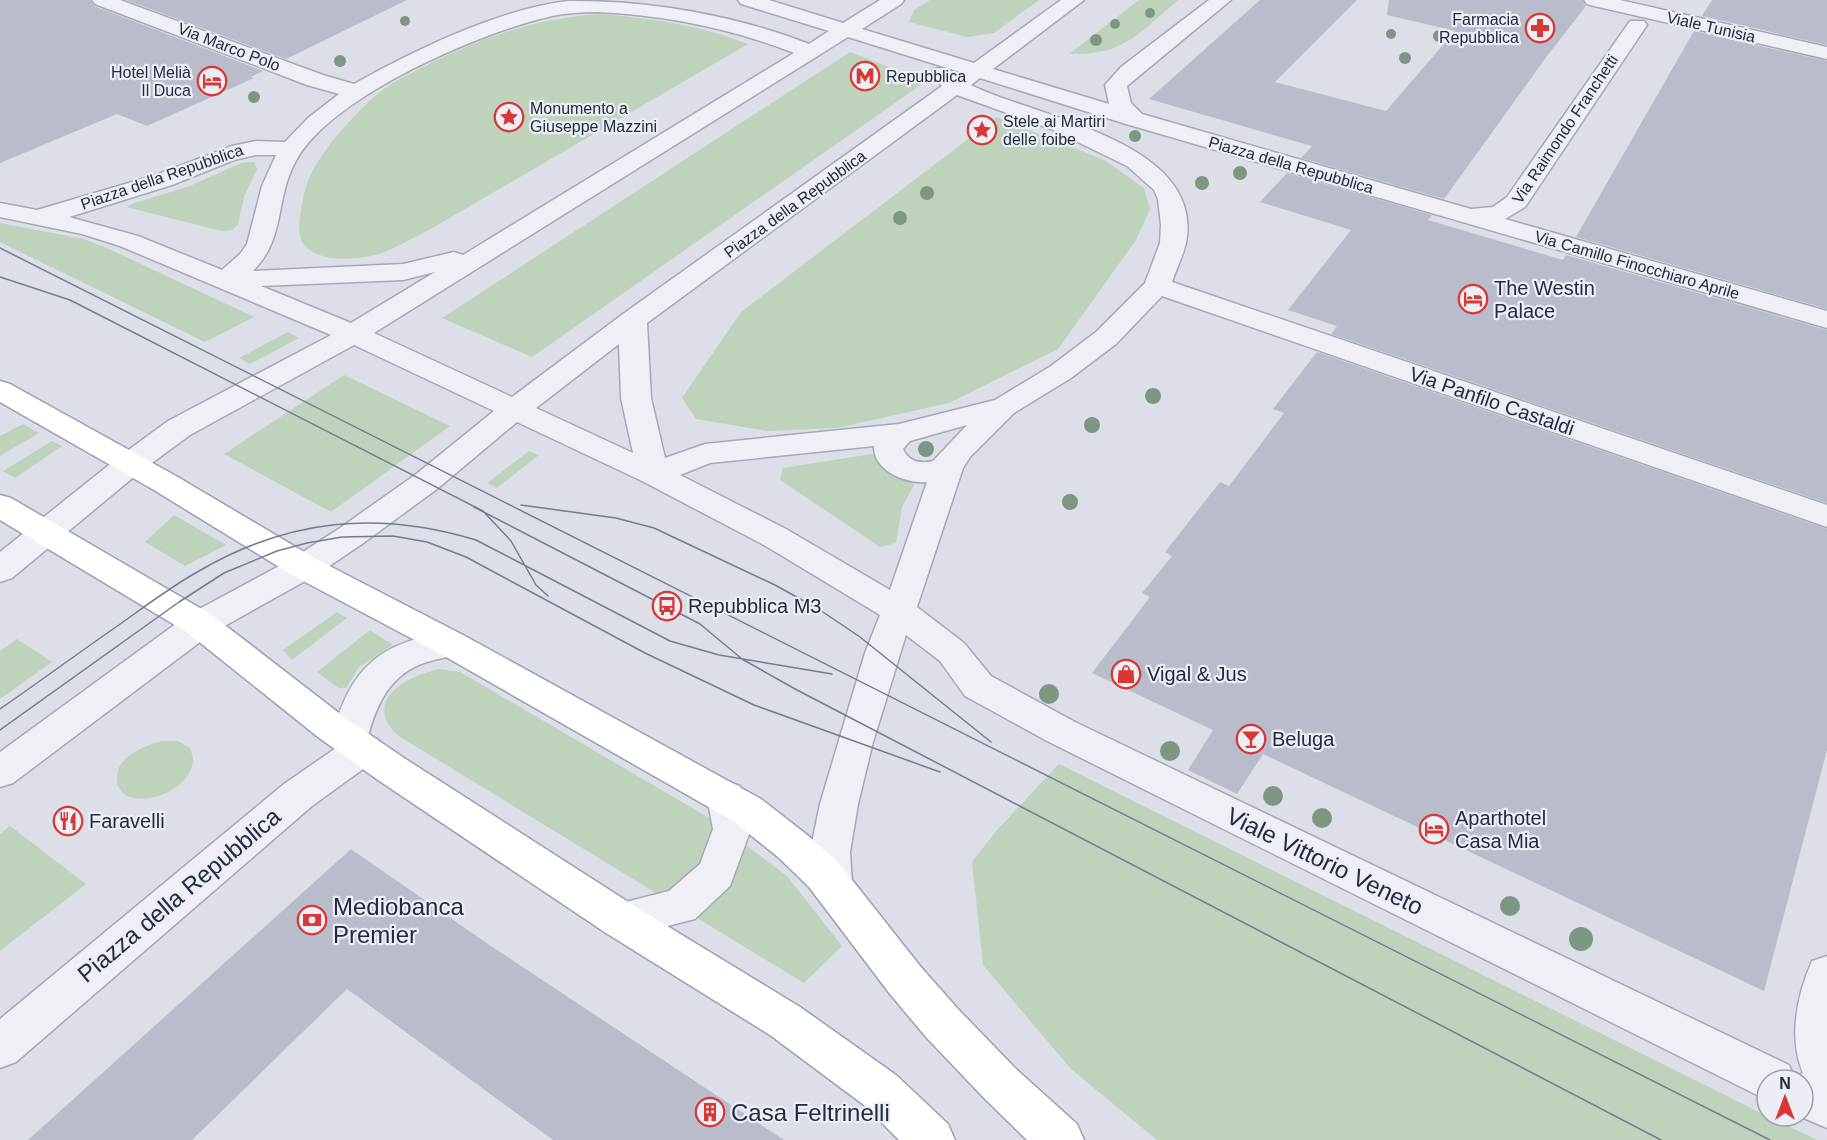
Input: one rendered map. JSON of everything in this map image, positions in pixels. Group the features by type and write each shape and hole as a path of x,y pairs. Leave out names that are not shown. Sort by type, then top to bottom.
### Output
{"main road":[{"path":"4,392 304,567 451,644 726,797 783,838 832,884 905,981 1014,1099 1060,1140"},
{"path":"0,423 8,413 4,392"},
{"path":"0,506 200,624 356,744 621,920 785,1021 880,1090 932,1140"}],"street":[{"name":"Via Marco Polo","path":"102,0 315,80 356,92"},
{"name":"Piazza della Repubblica","path":"748,0 770,4 1134,119 1447,211"},
{"name":"Piazza della Repubblica","path":"0,570 130,464 197,417 353,334 894,0"},
{"name":"Piazza della Repubblica","path":"0,772 200,624 304,567 351,536 426,482 514,410 633,320 1074,0"},
{"path":"1134,119 1120,105 1116,86 1130,72 1221,0"},
{"path":"1584,0 1637,25 1666,23 1714,28"},
{"name":"Viale Tunisia","path":"1594,0 1827,53"},
{"path":"226,280 248,261 260,245 275,182 291,150 320,120 356,92 432,53 487,31 550,11 586,5 628,6 681,14 754,31 811,52"},
{"name":"Via Raimondo Franchetti","path":"1447,211 1469,216 1484,216 1509,210 1637,25"},
{"path":"832,884 830,852 839,804 882,653 953,459 957,444 941,431 911,430 888,448 889,456 900,467 921,473 932,472 953,459 1004,407 1061,372 1118,326 1157,286 1171,251 1175,233 1170,199 1158,180 1134,161 1097,141 1036,115 977,96 955,86 942,74 933,57"},
{"name":"Piazza della Repubblica","path":"35,218 166,179 248,148 272,146 291,150"},
{"name":"Piazza della Repubblica","path":"0,210 111,234 353,334 653,474 775,537 898,610"},
{"name":"Via Camillo Finocchiaro Aprile","path":"1447,211 1827,320"},
{"name":"Piazza della Repubblica","path":"226,280 417,270 455,260 522,228"},
{"name":"Via Panfilo Castaldi","path":"1157,286 1827,516"},
{"path":"633,320 633,367 636,398 653,474 705,454 911,430 1004,407"},
{"name":"Viale Vittorio Veneto","path":"898,610 952,652 978,686 1062,732 1755,1071"},
{"path":"356,744 355,714 371,684 392,662 415,651 451,644"},
{"name":"Piazza della Repubblica","path":"0,1047 356,744"},
{"path":"621,920 681,906 716,874 732,829 726,797"},
{"path":"1827,975 1816,1022 1821,1064 1827,1078"}],"green space":[{"path":"930,0 1039,0 994,33 967,37 909,22 914,10"},
{"path":"1139,0 1178,0 1130,40 1104,51 1069,54"},
{"path":"600,14 675,23 748,44 429,230 392,249 379,254 349,259 317,254 302,242 299,229 300,219 310,176 340,132 381,91 419,69 485,39 552,20"},
{"path":"850,52 922,80 922,84 532,357 442,318"},
{"path":"997,117 1104,160 1144,188 1150,209 1136,240 1058,349 949,403 837,428 767,431 696,419 682,398 741,312"},
{"path":"254,162 257,169 244,197 238,224 232,230 221,231 127,207 190,186 241,163"},
{"path":"0,223 84,239 254,317 205,342 0,242"},
{"path":"288,332 299,338 250,364 239,358"},
{"path":"344,375 450,426 331,512 224,454"},
{"path":"23,424 39,433 0,456 0,436"},
{"path":"52,441 62,446 15,478 3,471"},
{"path":"529,451 539,455 497,488 487,483"},
{"path":"872,454 914,485 902,507 896,543 880,547 780,480 783,468"},
{"path":"174,515 226,545 185,566 145,542"},
{"path":"337,612 347,618 292,660 283,650"},
{"path":"370,630 393,645 359,667 346,688 338,688 317,672"},
{"path":"17,639 52,662 0,699 0,651"},
{"path":"439,669 460,672 711,819 787,876 842,946 804,983 397,735 387,722 384,711 386,701 402,684 414,677"},
{"path":"162,741 178,741 190,748 193,760 185,780 167,792 146,799 126,795 117,785 121,764 136,751"},
{"path":"1059,764 1755,1110 1755,1128 1792,1128 1817,1140 1157,1140 1071,1069 983,965 972,862 997,830"},
{"path":"10,826 86,884 0,951 0,834"}],"building":[{"path":"0,0 90,0 94,6 263,71 251,77 254,78 147,126 117,114 0,163"},
{"path":"126,0 407,0 286,59"},
{"path":"1260,0 1357,0 1275,82 1386,111 1455,31 1387,15 1389,0 1582,0 1586,6 1444,199 1301,158 1312,146 1149,99"},
{"path":"1712,0 1827,0 1827,45 1702,16"},
{"path":"1694,31 1827,61 1827,309 1576,237"},
{"path":"1287,173 1432,215 1428,220 1563,260 1566,255 1827,330 1827,503 1331,334 1337,326 1288,310 1351,230 1260,202"},
{"path":"1317,352 1827,529 1827,750 1764,991 1263,754 1237,794 1188,770 1213,730 1092,673 1150,597 1142,593 1172,556 1165,552 1220,482 1229,486 1284,413 1273,409"},
{"path":"351,849 488,944 784,1140 553,1140 347,989 192,1140 28,1140"}],"tram line":[{"path":"0,248 1770,1140"},
{"path":"0,277 70,300 484,512"},
{"path":"521,505 616,518 654,528 775,585 820,610 860,637 991,742"},
{"path":"474,507 484,512"},
{"path":"484,512 700,624 742,659"},
{"path":"484,512 511,541 525,565"},
{"path":"0,709 167,591 199,571 266,540 300,530 369,523 404,525 476,540 525,565"},
{"path":"0,730 179,602 224,573 277,551 307,543 342,537 393,536 427,542 466,557 645,653 754,705 940,772"},
{"path":"525,565 670,641 742,659"},
{"path":"525,565 536,585 548,596"},
{"path":"742,659 832,674"},
{"path":"742,659 797,690 1661,1140"}],"place":[{"name":"Farmacia Repubblica","path":"1540,28"},
{"name":"Repubblica","path":"865,76"},
{"name":"Hotel Melià Il Duca","path":"212,81"},
{"name":"Monumento a Giuseppe Mazzini","path":"509,117"},
{"name":"Stele ai Martiri delle foibe","path":"982,130"},
{"name":"The Westin Palace","path":"1473,299"},
{"name":"Repubblica M3","path":"667,606"},
{"name":"Vigal & Jus","path":"1126,674"},
{"name":"Beluga","path":"1251,739"},
{"name":"Faravelli","path":"68,821"},
{"name":"Aparthotel Casa Mia","path":"1434,829"},
{"name":"Mediobanca Premier","path":"312,920"},
{"name":"Casa Feltrinelli","path":"710,1112"}]}
